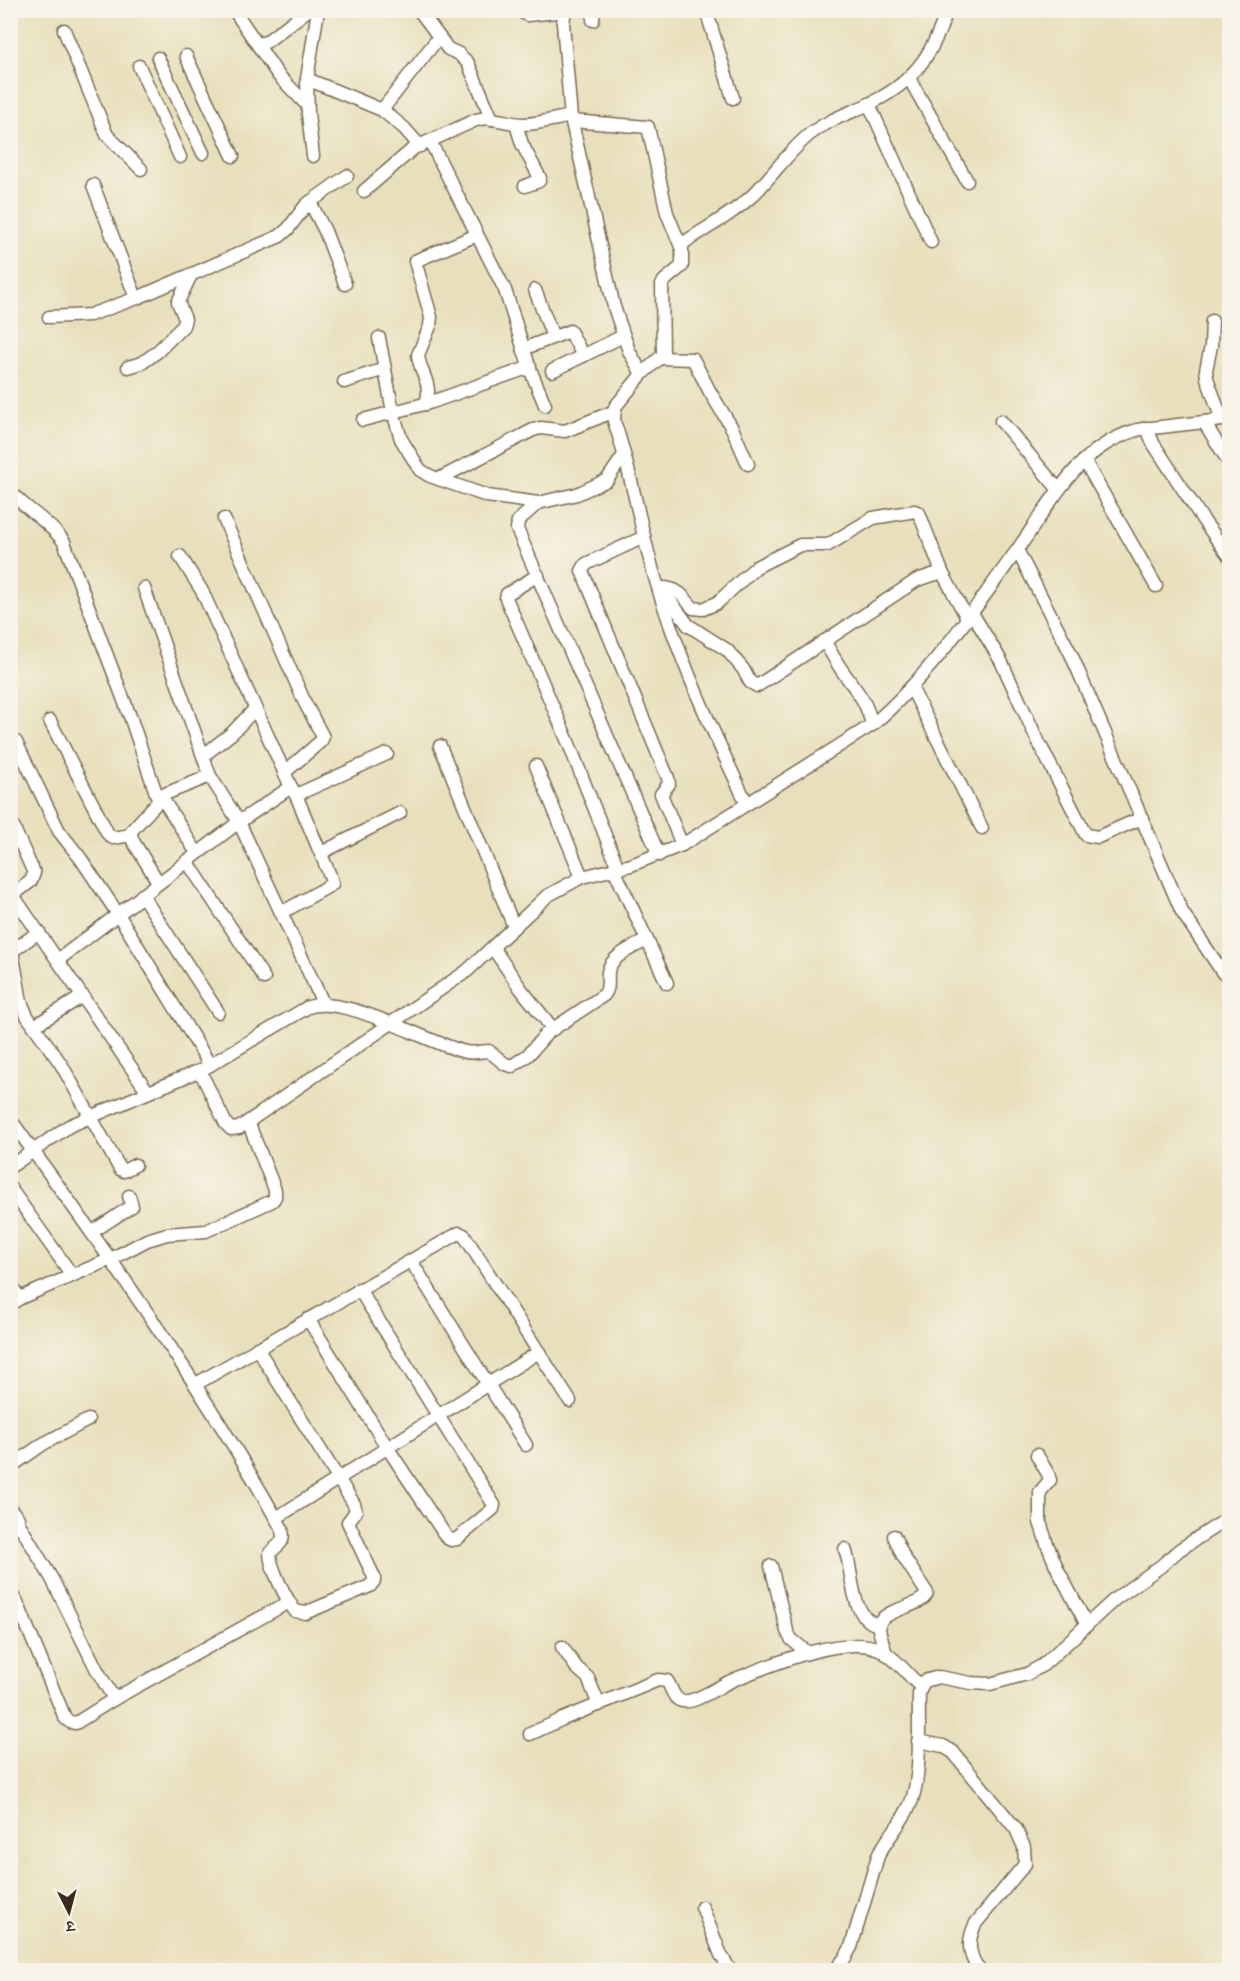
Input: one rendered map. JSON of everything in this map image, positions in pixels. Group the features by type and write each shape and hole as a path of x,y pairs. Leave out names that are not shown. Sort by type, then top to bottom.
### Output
{"street":[{"path":"234,10 278,75 307,105"},
{"path":"257,44 266,42 308,10"},
{"path":"313,156 306,80 318,10"},
{"path":"419,10 448,50 459,54 468,63 492,119"},
{"path":"518,10 527,15 565,11 563,23 571,119 614,307 629,351 642,374"},
{"path":"706,10 733,98"},
{"path":"681,247 682,244 743,204 790,153 814,131 829,121 869,104 909,78 931,51 947,10"},
{"path":"64,30 107,135 141,169"},
{"path":"382,110 439,37"},
{"path":"186,56 233,156"},
{"path":"158,58 204,153"},
{"path":"139,66 180,157"},
{"path":"909,78 967,181"},
{"path":"306,80 382,110 425,143 505,290 523,349 545,405"},
{"path":"869,104 931,242"},
{"path":"364,191 406,155 425,143 476,120 486,118 516,124 534,124 571,119 648,127 667,213 681,247 682,266 664,280 662,285 664,351 661,358 642,374 615,407 614,421 644,537 680,656 747,804"},
{"path":"516,124 522,144 540,178 525,186"},
{"path":"49,316 90,315 136,298 280,236 310,202 347,176"},
{"path":"93,184 136,298"},
{"path":"310,202 325,231 345,284"},
{"path":"426,404 429,394 428,386 418,355 430,326 431,317 415,261 477,235"},
{"path":"128,367 142,363 157,352 184,324 178,302 191,275"},
{"path":"535,290 553,337"},
{"path":"198,1072 202,1075 228,1127 234,1130 467,971 547,896 582,877 659,855 682,845 872,725 911,687 969,616 1058,489 1084,460 1101,446 1134,431 1226,419 1207,378 1212,321"},
{"path":"523,349 570,331 583,356"},
{"path":"552,371 623,336"},
{"path":"379,338 393,412 401,439 420,470 487,496 538,503 577,494 601,483 612,475 624,455"},
{"path":"661,358 693,359 732,428 748,464"},
{"path":"363,420 426,404 530,367"},
{"path":"344,382 385,369"},
{"path":"439,479 537,428 566,431 615,411"},
{"path":"1001,421 1058,489"},
{"path":"1204,422 1230,464"},
{"path":"1147,429 1159,452 1203,520 1230,557"},
{"path":"1084,460 1156,586"},
{"path":"10,491 64,542 160,800 264,978"},
{"path":"538,503 518,521 519,533 659,855"},
{"path":"659,585 681,593 693,608 706,608 717,603 756,567 800,545 828,545 873,518 912,511 919,513 942,572 969,616 1001,661 1037,739 1086,835 1098,837 1142,818"},
{"path":"224,519 305,703 323,737 284,773"},
{"path":"644,537 585,564 582,571 668,778 668,785 661,794 682,845"},
{"path":"1017,550 1071,654 1182,912 1223,973"},
{"path":"180,556 202,591 294,791 331,878 332,884 281,914"},
{"path":"659,585 688,625 727,650 755,686 762,684 917,580 942,572"},
{"path":"538,575 507,594 506,598 569,744 616,868 667,983"},
{"path":"144,588 210,776 239,822 323,1003"},
{"path":"824,641 861,694 872,725"},
{"path":"911,687 982,828"},
{"path":"204,754 232,733 255,709"},
{"path":"50,721 105,831 113,838 131,835"},
{"path":"16,742 59,831 118,914 210,1065"},
{"path":"440,746 514,927"},
{"path":"58,960 239,822 294,791 387,754"},
{"path":"536,766 582,877"},
{"path":"158,882 131,835 132,830 165,794 210,776"},
{"path":"321,853 400,813"},
{"path":"12,826 34,873 31,881 12,893 148,1092"},
{"path":"142,894 218,1012"},
{"path":"39,932 13,949 11,954 21,1002 92,1116 120,1169 124,1172 135,1165"},
{"path":"10,1167 64,1129 198,1072 308,1007 323,1003 392,1023 465,1052 489,1051 505,1064 512,1066 528,1055 542,1037 604,995 608,991 608,970 613,961 647,940"},
{"path":"493,948 521,989 553,1029"},
{"path":"34,1026 83,996"},
{"path":"10,1119 152,1316 196,1384 282,1529 284,1538 272,1550 270,1556 289,1602 295,1611 305,1613 370,1586 374,1581 348,1522 356,1508 257,1348"},
{"path":"10,1285 15,1301 147,1240 159,1236 211,1230 242,1213 272,1201 276,1194 274,1183 248,1122"},
{"path":"10,1188 72,1275"},
{"path":"92,1232 132,1206 129,1196"},
{"path":"196,1384 458,1233 464,1235 570,1401"},
{"path":"411,1261 526,1445"},
{"path":"308,1319 387,1447 447,1538 457,1539 494,1509 494,1505 359,1289"},
{"path":"276,1518 539,1352"},
{"path":"10,1467 43,1444 88,1420"},
{"path":"1036,1455 1050,1480 1040,1492 1040,1522 1058,1570 1087,1624"},
{"path":"10,1509 16,1514 14,1527 52,1579 114,1699"},
{"path":"835,1971 851,1947 882,1849 912,1799 916,1778 920,1686 924,1681 931,1677 939,1677 990,1684 1027,1674 1043,1665 1115,1599 1179,1550 1227,1523"},
{"path":"878,1625 892,1611 922,1600 927,1593 903,1556 894,1536"},
{"path":"845,1549 860,1608 866,1619 878,1625 886,1654"},
{"path":"771,1566 787,1631 791,1639 808,1653"},
{"path":"11,1593 16,1600 65,1718 70,1722 76,1722 289,1602"},
{"path":"562,1647 588,1678 599,1705"},
{"path":"530,1734 663,1680 669,1683 675,1697 686,1701 703,1696 732,1680 825,1648 859,1647 880,1650 920,1686"},
{"path":"918,1741 943,1746 953,1752 1016,1828 1024,1847 1025,1864 976,1923 972,1932 969,1944 970,1954 979,1971"},
{"path":"702,1907 730,1971"}]}
